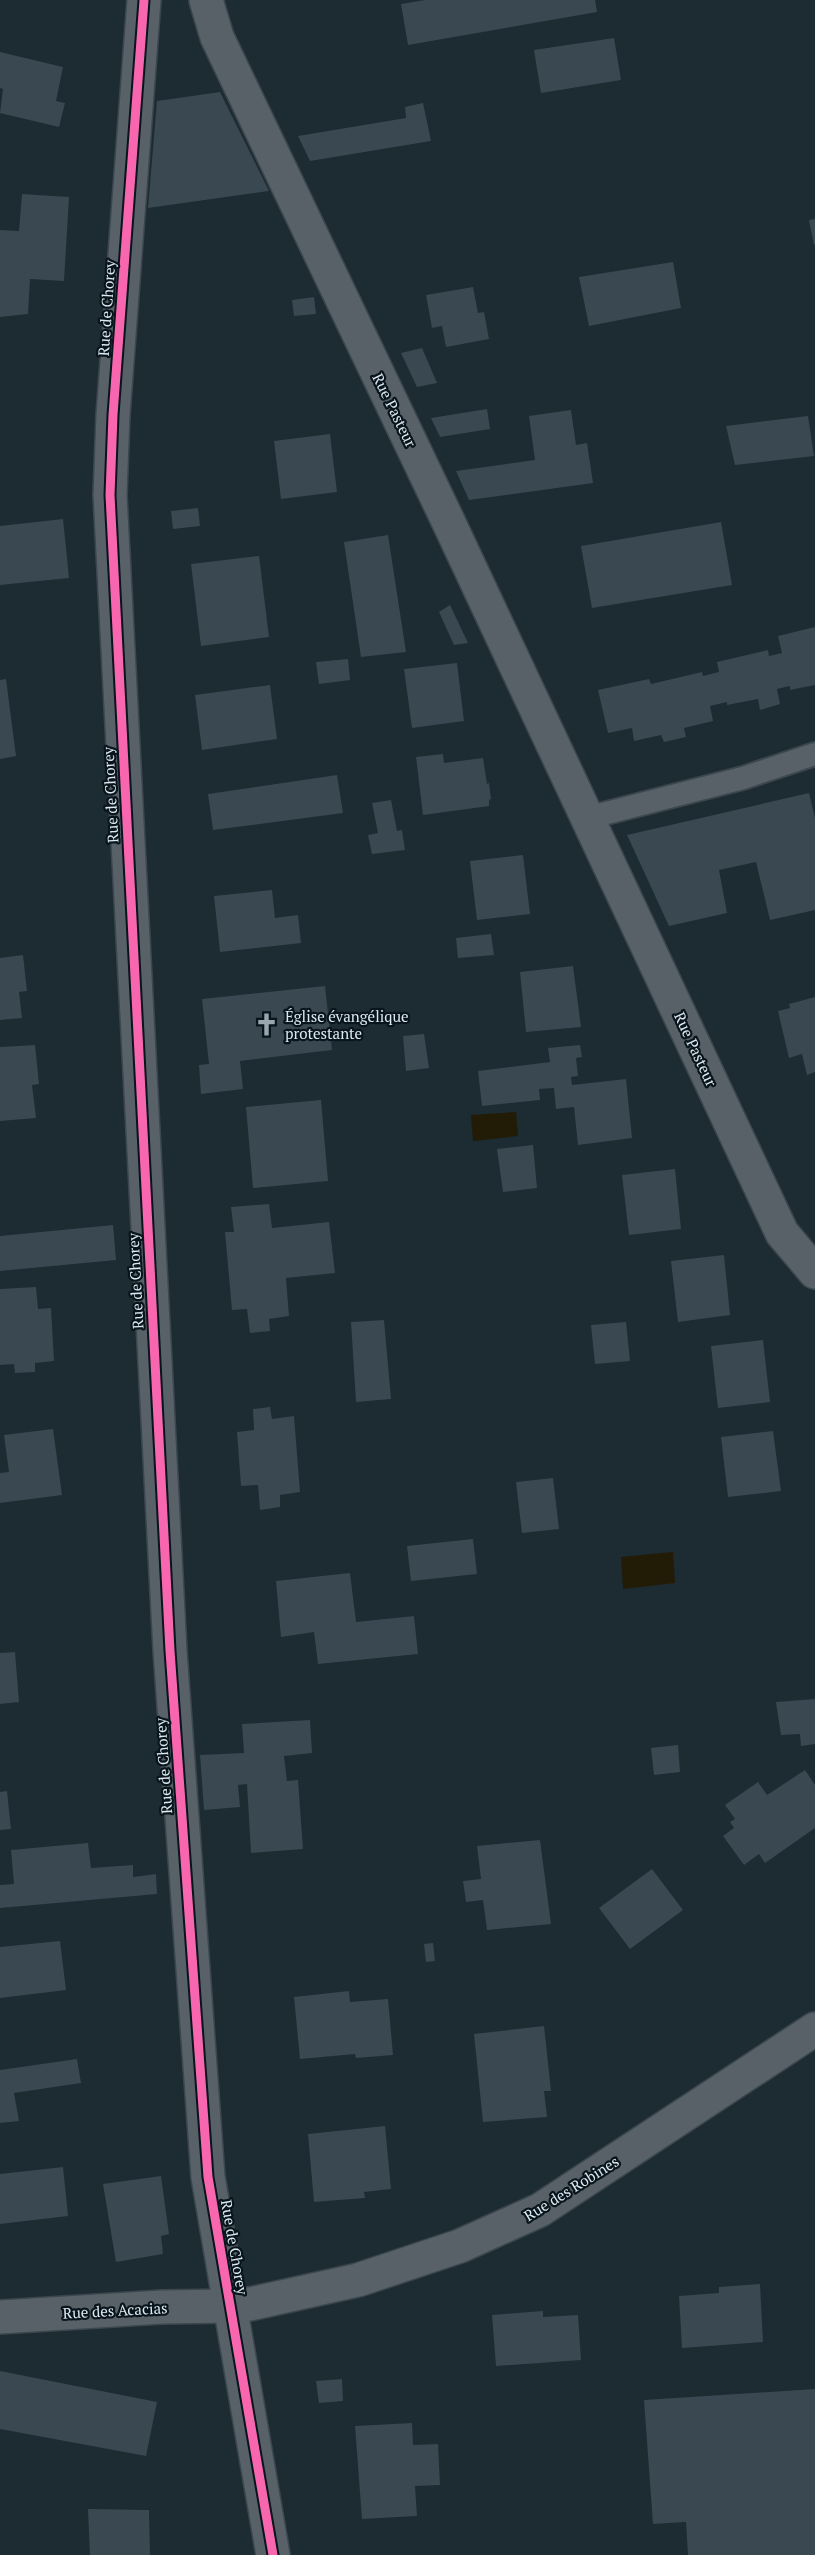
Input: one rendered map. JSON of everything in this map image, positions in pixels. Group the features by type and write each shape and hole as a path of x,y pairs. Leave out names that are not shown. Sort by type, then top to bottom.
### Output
{"street":[{"name":"Rue de Chorey","path":"144,0 113,415 110,495 170,1651 208,2177 273,2555"},
{"name":"Rue Pasteur","path":"206,0 217,37 782,1233 815,1272"},
{"name":"Rue des Robines","path":"230,2306 270,2300 358,2280 460,2246 540,2211 815,2029"},
{"name":"Rue des Acacias","path":"0,2317 162,2307 230,2306"}],"lane":[{"path":"587,818 743,778 815,754"}],"shaded area":[{"path":"516,1112 518,1136 473,1141 471,1115"},
{"path":"673,1552 675,1583 623,1589 621,1557"}],"building":[{"path":"425,0 595,0 597,12 408,45 401,4"},
{"path":"614,38 621,80 541,93 534,50"},
{"path":"0,52 63,67 56,101 65,103 59,127 0,113 3,89 0,88"},
{"path":"220,92 269,191 148,208 157,101"},
{"path":"423,103 431,141 310,161 298,136 406,118 405,107"},
{"path":"22,194 69,197 64,281 30,279 28,314 0,317 0,230 19,231"},
{"path":"815,219 815,244 814,245 809,220"},
{"path":"673,262 681,308 589,326 579,277"},
{"path":"473,287 478,313 484,312 489,339 446,347 442,326 432,328 426,295"},
{"path":"314,297 316,314 294,316 292,300"},
{"path":"422,348 437,383 417,387 401,353"},
{"path":"487,409 490,429 440,437 431,418"},
{"path":"571,410 576,445 587,443 593,483 469,500 456,471 535,460 529,416"},
{"path":"808,416 814,456 735,465 726,426"},
{"path":"330,434 337,492 281,499 274,441"},
{"path":"198,508 200,526 173,529 171,511"},
{"path":"63,519 69,578 0,585 0,526"},
{"path":"721,522 732,585 592,608 581,546"},
{"path":"388,535 406,652 361,657 344,542"},
{"path":"259,556 269,637 201,646 191,564"},
{"path":"450,605 468,643 454,645 439,612"},
{"path":"815,627 815,685 790,690 790,686 777,689 780,704 760,710 758,699 710,706 713,721 684,728 686,737 664,742 661,735 634,741 632,728 608,733 598,690 649,679 651,684 702,672 703,676 719,672 717,662 768,650 769,656 782,653 778,636"},
{"path":"348,659 350,680 319,684 316,662"},
{"path":"457,663 464,721 412,728 404,669"},
{"path":"6,679 16,756 0,759 0,680"},
{"path":"270,685 277,739 202,750 195,695"},
{"path":"443,754 444,763 483,758 491,799 489,806 423,815 416,757"},
{"path":"337,775 343,813 213,830 208,794"},
{"path":"809,793 815,818 815,910 770,920 756,862 719,870 727,913 669,926 627,835"},
{"path":"391,800 397,831 402,830 405,850 372,854 368,835 378,833 372,803"},
{"path":"523,855 530,914 477,920 470,861"},
{"path":"272,890 275,918 298,915 301,943 220,952 214,896"},
{"path":"491,934 494,955 458,958 456,938"},
{"path":"23,955 27,991 19,992 22,1018 0,1020 0,958"},
{"path":"573,966 581,1027 526,1032 520,972"},
{"name":"Église évangélique protestante","path":"325,986 332,1050 240,1061 243,1089 201,1094 199,1065 209,1064 202,999"},
{"path":"815,997 815,1072 807,1075 802,1054 789,1058 778,1011 790,1008 789,1004"},
{"path":"424,1034 429,1068 406,1071 403,1036"},
{"path":"35,1045 39,1084 32,1085 36,1118 0,1121 0,1047"},
{"path":"580,1045 582,1057 576,1058 578,1076 571,1077 572,1085 626,1079 632,1138 578,1145 574,1107 556,1109 554,1088 539,1089 540,1100 482,1106 478,1071 550,1062 548,1048"},
{"path":"321,1100 328,1181 253,1188 246,1107"},
{"path":"533,1145 537,1188 503,1192 497,1149"},
{"path":"675,1169 681,1229 629,1235 622,1175"},
{"path":"269,1204 272,1228 329,1222 335,1273 286,1278 289,1316 269,1319 270,1331 250,1333 247,1309 232,1310 225,1232 234,1232 231,1207"},
{"path":"113,1225 116,1260 0,1271 0,1236"},
{"path":"724,1255 730,1315 678,1322 671,1261"},
{"path":"36,1287 38,1309 51,1308 54,1361 35,1363 35,1372 15,1373 14,1364 0,1365 0,1289"},
{"path":"384,1320 391,1399 356,1402 351,1322"},
{"path":"626,1322 630,1361 595,1364 591,1325"},
{"path":"763,1340 770,1402 718,1408 711,1346"},
{"path":"270,1407 272,1419 294,1416 300,1492 280,1495 280,1507 260,1510 258,1485 241,1486 237,1432 254,1430 253,1409"},
{"path":"53,1429 62,1495 0,1503 0,1473 9,1472 4,1435"},
{"path":"773,1431 781,1491 728,1497 721,1437"},
{"path":"553,1478 559,1529 522,1533 516,1482"},
{"path":"473,1539 477,1574 411,1581 407,1546"},
{"path":"350,1573 356,1622 414,1616 418,1654 318,1664 314,1632 281,1637 276,1581"},
{"path":"15,1652 19,1702 0,1704 0,1653"},
{"path":"815,1699 815,1744 801,1746 800,1734 781,1735 776,1702"},
{"path":"310,1720 312,1753 284,1756 287,1781 298,1780 303,1849 251,1853 247,1784 238,1785 240,1807 204,1810 200,1755 244,1753 242,1724"},
{"path":"678,1745 680,1772 654,1775 651,1748"},
{"path":"805,1770 815,1785 815,1828 765,1863 759,1854 744,1865 723,1836 734,1828 730,1822 735,1819 725,1805 758,1782 767,1795"},
{"path":"7,1791 11,1829 0,1830 0,1792"},
{"path":"540,1840 551,1924 487,1930 483,1900 466,1902 463,1881 481,1879 477,1846"},
{"path":"88,1843 91,1868 133,1865 133,1877 156,1874 157,1894 0,1908 0,1885 14,1884 11,1850"},
{"path":"652,1869 683,1910 630,1949 599,1908"},
{"path":"60,1941 66,1990 0,1998 0,1947"},
{"path":"433,1943 435,1961 426,1962 424,1944"},
{"path":"349,1991 350,2002 388,1999 393,2055 356,2058 355,2054 300,2059 294,1997"},
{"path":"544,2026 551,2091 544,2091 547,2117 483,2122 474,2034"},
{"path":"77,2059 81,2083 14,2093 19,2121 0,2123 0,2070"},
{"path":"385,2126 391,2189 364,2192 365,2198 314,2202 308,2134"},
{"path":"63,2167 68,2216 0,2224 0,2174"},
{"path":"161,2176 169,2234 161,2236 163,2254 116,2262 103,2184"},
{"path":"760,2284 763,2342 682,2348 679,2296 719,2293 719,2287"},
{"path":"543,2311 543,2317 578,2315 581,2360 496,2366 492,2315"},
{"path":"0,2371 157,2402 146,2456 0,2429"},
{"path":"342,2379 343,2401 319,2403 316,2381"},
{"path":"815,2389 815,2555 688,2555 686,2522 653,2524 644,2400"},
{"path":"412,2423 413,2445 438,2444 440,2485 415,2486 417,2516 362,2519 355,2426"},
{"path":"88,2509 149,2510 150,2555 90,2555"}],"cycle path":[{"path":"144,0 113,415 110,495 170,1651 208,2177 273,2555"}],"place":[{"name":"Église évangélique protestante","path":"267,1025"}]}
